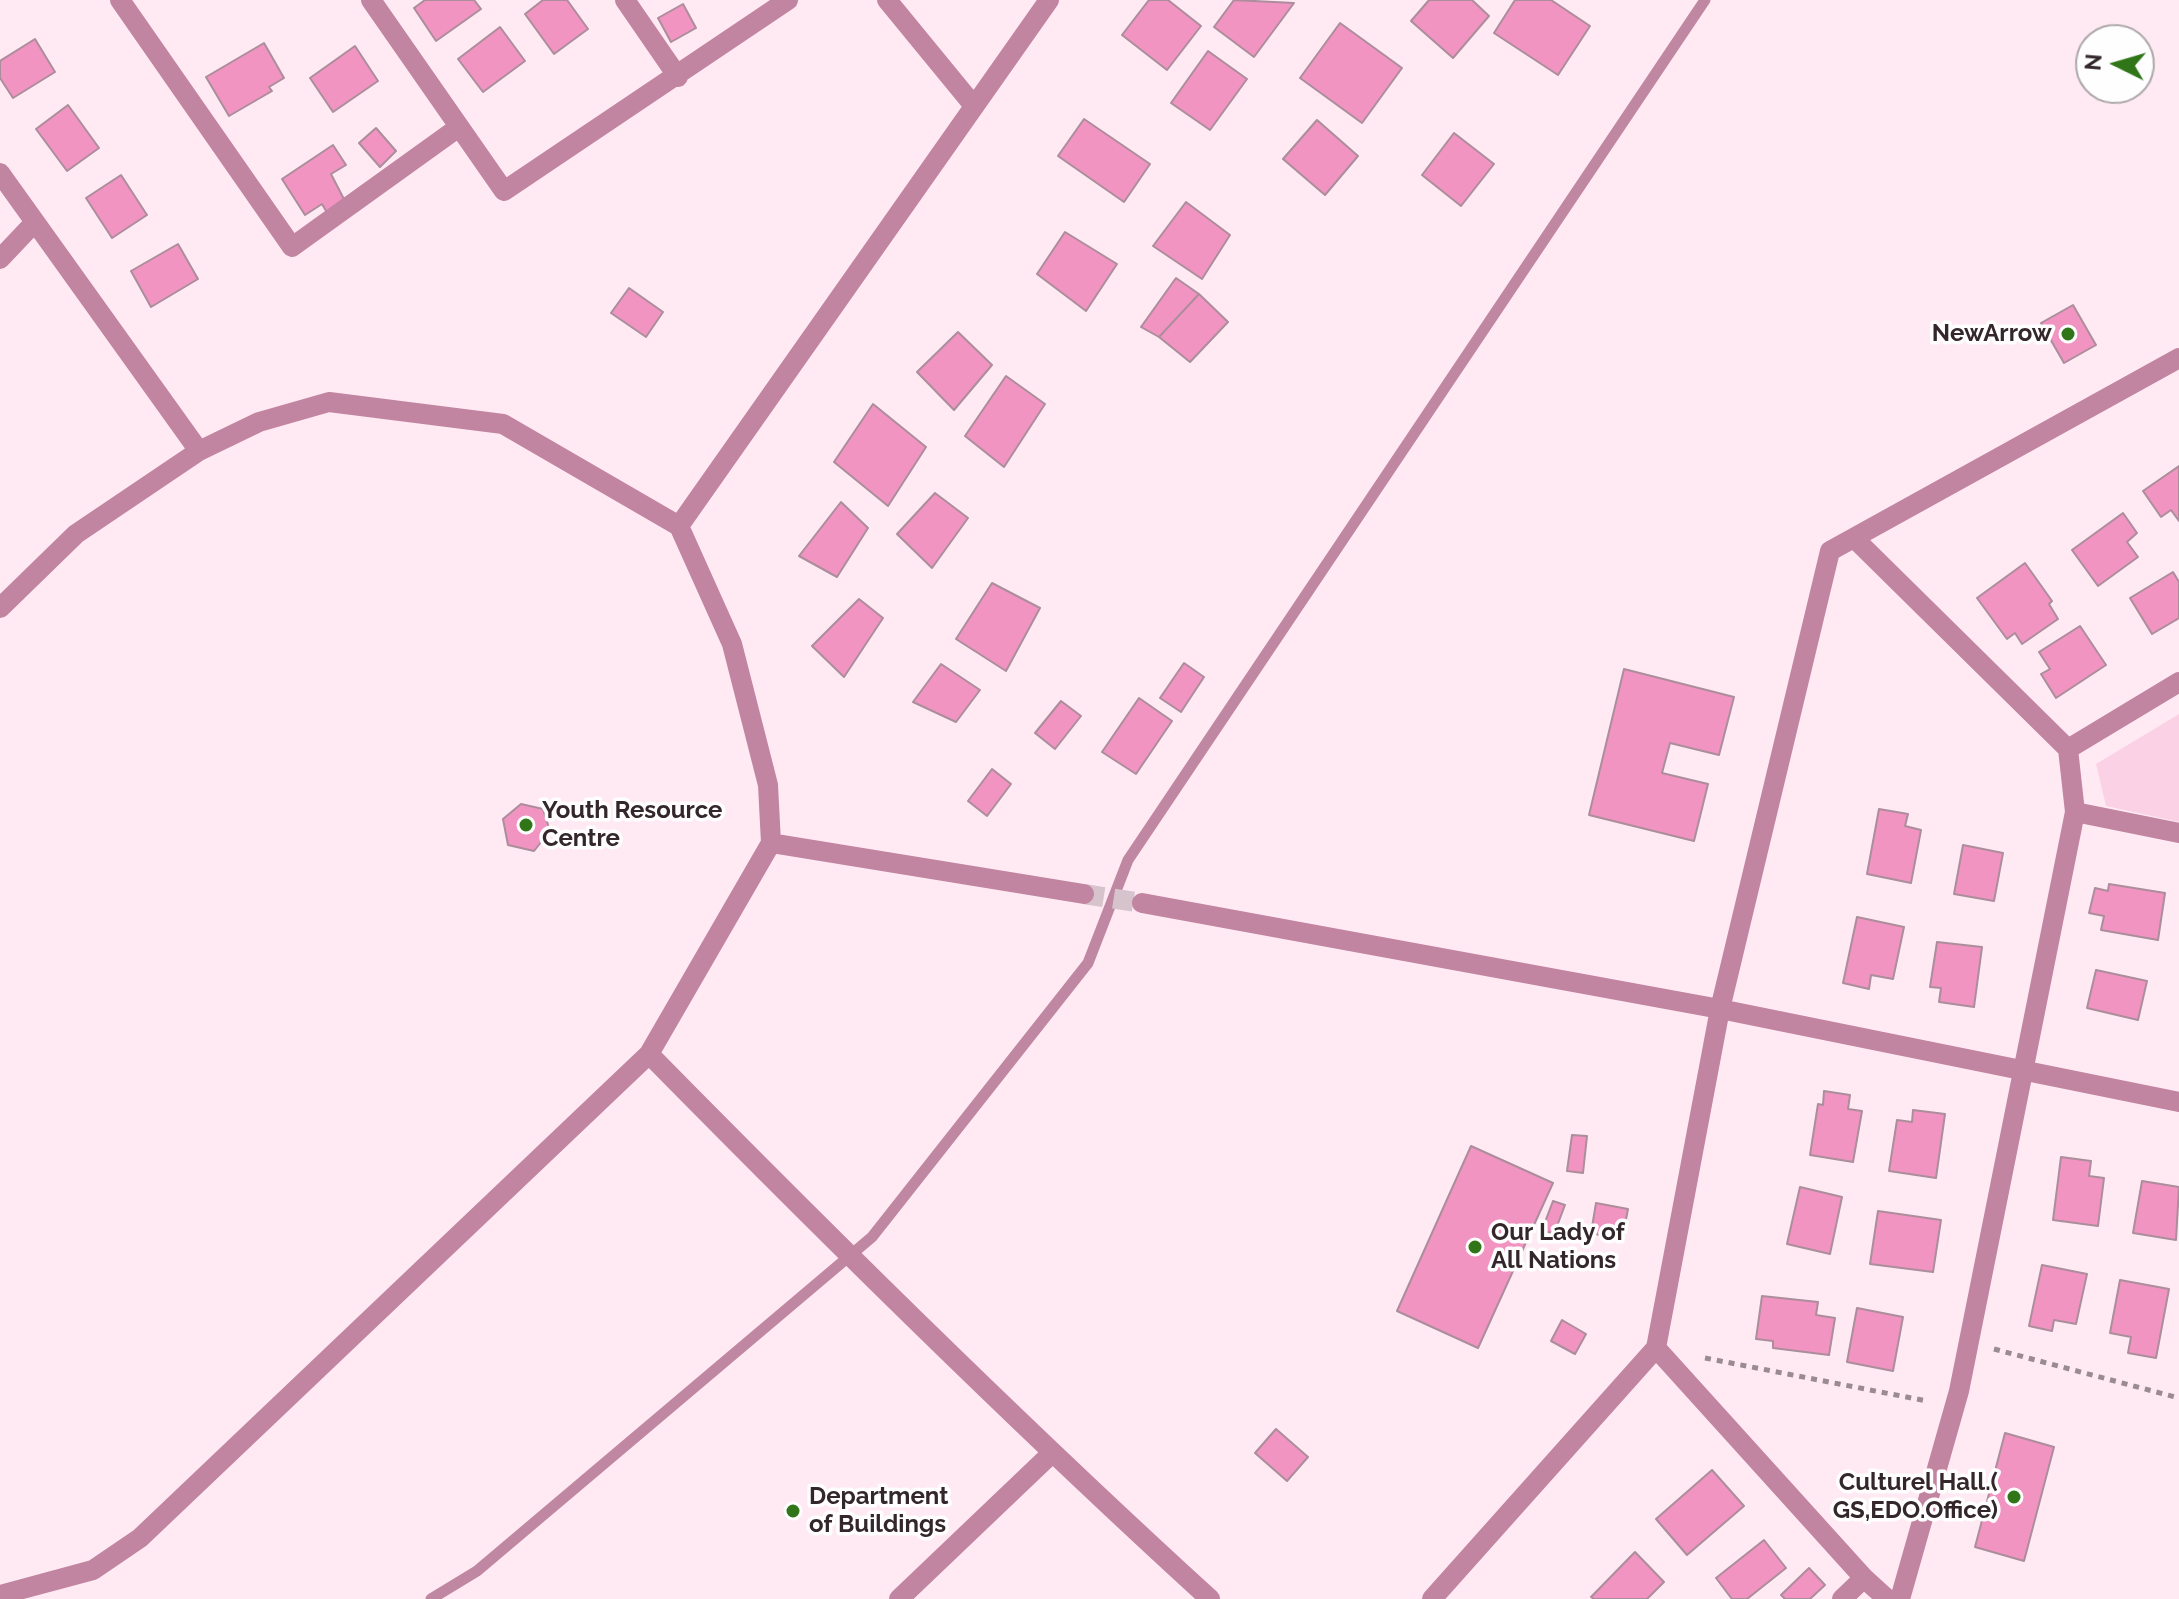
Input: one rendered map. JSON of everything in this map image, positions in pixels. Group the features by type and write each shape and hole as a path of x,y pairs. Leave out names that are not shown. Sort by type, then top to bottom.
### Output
{"street":[{"path":"120,0 292,247 459,127"},
{"path":"371,0 504,191 678,77 788,0"},
{"path":"625,0 678,77"},
{"path":"887,0 974,106"},
{"path":"679,526 1049,0"},
{"path":"0,173 199,451"},
{"path":"0,259 35,222"},
{"path":"1432,1599 1656,1348 1720,1009 1830,551 2179,358"},
{"path":"0,608 76,534 199,451 259,422 329,402 503,424 679,526 732,644 768,785 771,843 649,1054 140,1538 93,1570 0,1595"},
{"path":"1855,539 2068,749 2075,812 1955,1406 1900,1599"},
{"path":"2068,749 2179,682"},
{"path":"2075,812 2179,833"},
{"path":"771,843 1084,894"},
{"path":"1142,903 1720,1009 2179,1102"},
{"path":"649,1054 1051,1454 1210,1599"},
{"path":"1656,1348 1864,1578 1887,1599"},
{"path":"899,1599 1051,1454"},
{"path":"1842,1599 1864,1578"}],"path":[{"path":"1969,1342 2179,1398"},
{"path":"1656,1348 1955,1406"}],"shaded area":[{"path":"2179,714 2179,822 2106,806 2096,764"}],"building":[{"path":"425,0 474,0 481,9 436,41 414,8"},
{"path":"543,0 567,0 588,29 554,54 525,14"},
{"path":"1149,0 1168,0 1201,26 1167,70 1122,35"},
{"path":"1234,0 1294,3 1254,57 1214,27"},
{"path":"1429,0 1472,0 1489,16 1453,58 1411,21"},
{"path":"1515,0 1551,0 1590,26 1558,75 1494,33"},
{"path":"683,4 696,28 671,42 658,18"},
{"path":"1340,23 1402,68 1362,123 1300,78"},
{"path":"500,27 525,61 483,92 458,59"},
{"path":"35,39 55,72 13,98 0,78 0,61"},
{"path":"264,43 284,78 269,87 272,91 229,116 206,77"},
{"path":"355,46 378,81 333,112 310,78"},
{"path":"1208,51 1247,79 1210,130 1171,103"},
{"path":"68,105 99,148 67,171 36,129"},
{"path":"1084,119 1150,164 1124,202 1058,156"},
{"path":"1317,120 1358,156 1325,195 1283,159"},
{"path":"376,128 396,151 380,167 359,143"},
{"path":"1454,133 1494,164 1461,206 1422,175"},
{"path":"333,145 346,165 331,174 347,205 329,216 322,204 305,215 282,179"},
{"path":"121,175 147,215 112,238 86,198"},
{"path":"1186,202 1230,235 1202,279 1153,246"},
{"path":"1065,232 1117,264 1086,311 1037,274"},
{"path":"178,244 198,279 151,307 131,271"},
{"path":"1176,278 1199,294 1159,337 1141,327"},
{"path":"629,288 663,312 646,337 611,313"},
{"path":"1199,294 1228,322 1190,362 1159,337"},
{"name":"NewArrow","path":"2073,305 2096,345 2064,363 2041,323"},
{"path":"958,332 992,365 954,410 917,372"},
{"path":"1006,376 1045,404 1004,467 965,436"},
{"path":"873,404 926,447 888,506 834,462"},
{"path":"2179,466 2179,521 2171,510 2161,517 2143,491"},
{"path":"935,493 968,518 932,568 897,534"},
{"path":"841,502 868,528 837,577 799,556"},
{"path":"2123,513 2137,533 2127,542 2138,557 2098,586 2072,550"},
{"path":"2025,563 2052,601 2049,604 2058,619 2022,644 2015,633 2007,639 1977,598"},
{"path":"2173,572 2179,582 2179,618 2152,634 2130,598"},
{"path":"992,583 1040,608 1006,671 956,639"},
{"path":"859,599 883,618 844,677 812,646"},
{"path":"2080,626 2106,665 2056,698 2041,674 2050,669 2039,652"},
{"path":"1184,663 1204,677 1181,712 1160,698"},
{"path":"941,664 980,690 956,722 913,702"},
{"path":"1624,669 1734,697 1719,755 1670,743 1662,773 1708,784 1694,841 1589,815"},
{"path":"1139,698 1172,721 1136,774 1102,752"},
{"path":"1061,701 1081,716 1055,749 1035,733"},
{"path":"992,769 1011,784 987,816 968,801"},
{"name":"Youth Resource Centre","path":"521,804 543,809 550,831 534,851 508,845 503,819"},
{"path":"1879,809 1908,814 1905,826 1921,830 1911,883 1867,874"},
{"path":"1963,845 2003,853 1994,901 1954,894"},
{"path":"2109,884 2165,893 2158,940 2101,930 2104,916 2089,913 2095,888 2108,891"},
{"path":"1857,917 1904,927 1893,979 1871,975 1869,989 1843,983"},
{"path":"1937,942 1982,947 1974,1007 1939,1002 1941,988 1930,987"},
{"path":"2096,970 2147,981 2138,1020 2087,1008"},
{"path":"1824,1091 1850,1095 1848,1109 1862,1111 1853,1162 1810,1155 1818,1104 1823,1105"},
{"path":"1913,1110 1945,1114 1936,1178 1889,1171 1897,1120 1912,1122"},
{"path":"1572,1135 1587,1136 1583,1173 1567,1171"},
{"name":"Our Lady of All Nations","path":"1471,1146 1553,1183 1478,1348 1397,1311"},
{"path":"2061,1157 2091,1161 2089,1176 2104,1178 2098,1226 2053,1220"},
{"path":"2142,1181 2179,1187 2176,1240 2133,1233"},
{"path":"1800,1187 1842,1197 1830,1254 1787,1244"},
{"path":"1553,1201 1565,1205 1554,1234 1542,1230"},
{"path":"1596,1203 1628,1209 1622,1240 1591,1233"},
{"path":"1878,1211 1941,1220 1933,1272 1870,1264"},
{"path":"2042,1265 2087,1274 2076,1324 2054,1320 2052,1331 2029,1326"},
{"path":"2120,1280 2169,1289 2156,1358 2128,1353 2131,1337 2110,1333"},
{"path":"1762,1296 1818,1302 1816,1315 1835,1318 1829,1355 1773,1348 1773,1341 1756,1339"},
{"path":"1857,1308 1903,1317 1893,1371 1847,1362"},
{"path":"1562,1320 1586,1334 1575,1354 1551,1341"},
{"path":"1276,1429 1308,1457 1287,1481 1255,1453"},
{"name":"Culturel Hall.( GS,EDO.Office)","path":"2005,1433 2054,1447 2024,1561 1975,1547"},
{"path":"1712,1470 1744,1506 1687,1555 1656,1519"},
{"path":"1764,1540 1786,1568 1747,1599 1732,1599 1716,1578"},
{"path":"1635,1552 1664,1582 1647,1599 1591,1597"},
{"path":"1809,1568 1825,1585 1810,1599 1785,1599 1781,1595"}],"waterway":[{"path":"431,1599 477,1571 872,1237 1088,963 1128,860 1705,0"}],"tunnel":[{"path":"1084,894 1142,903"}],"place":[{"name":"NewArrow","path":"2068,334"},
{"name":"Youth Resource Centre","path":"526,825"},
{"name":"Our Lady of All Nations","path":"1475,1247"},
{"name":"Culturel Hall.( GS,EDO.Office)","path":"2014,1497"},
{"name":"Department of Buildings","path":"793,1511"}]}
